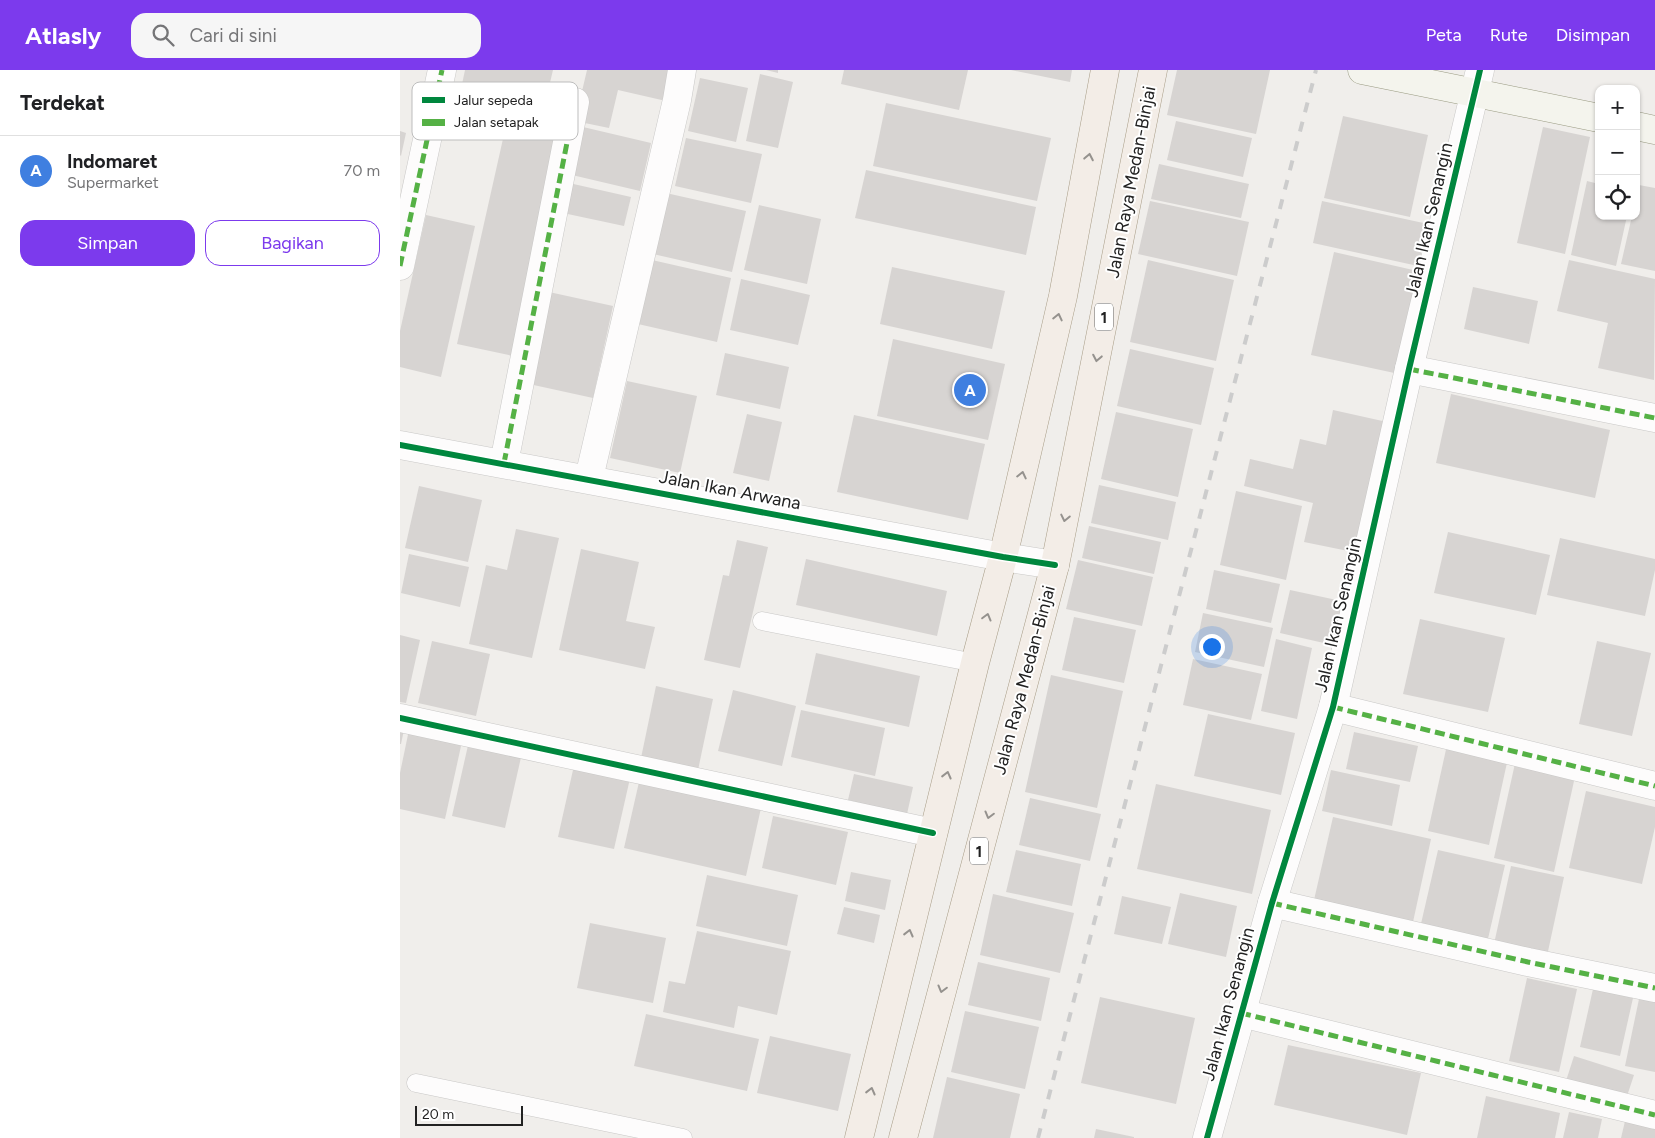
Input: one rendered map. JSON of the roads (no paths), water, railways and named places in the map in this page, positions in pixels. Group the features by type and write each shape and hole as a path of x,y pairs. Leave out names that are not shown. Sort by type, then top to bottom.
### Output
{"main road":[{"path":"859,1138 975,663 1003,557 1063,296 1105,70"},
{"name":"Jalan Raya Medan-Binjai","path":"903,1138 1055,565 1154,70"}],"street":[{"path":"589,478 677,100 682,70"},
{"path":"1362,70 1478,82 1595,117"},
{"name":"Jalan Ikan Senangin","path":"1208,1138 1272,903 1333,707 1409,369 1478,82"},
{"path":"1640,127 1655,130"},
{"path":"400,266 427,140"},
{"path":"504,463 568,140"},
{"path":"1409,369 1655,418"},
{"name":"Jalan Ikan Arwana","path":"400,444 1003,557 1055,565"},
{"path":"1333,707 1655,786"},
{"path":"400,718 933,833"},
{"path":"1272,903 1528,962 1655,988"},
{"path":"1241,1013 1655,1115"}],"lane":[{"path":"762,621 975,663"},
{"path":"416,1083 683,1138"}],"railway":[{"path":"1038,1138 1316,70"}],"place":[{"name":"Indomaret","path":"970,390"}]}
